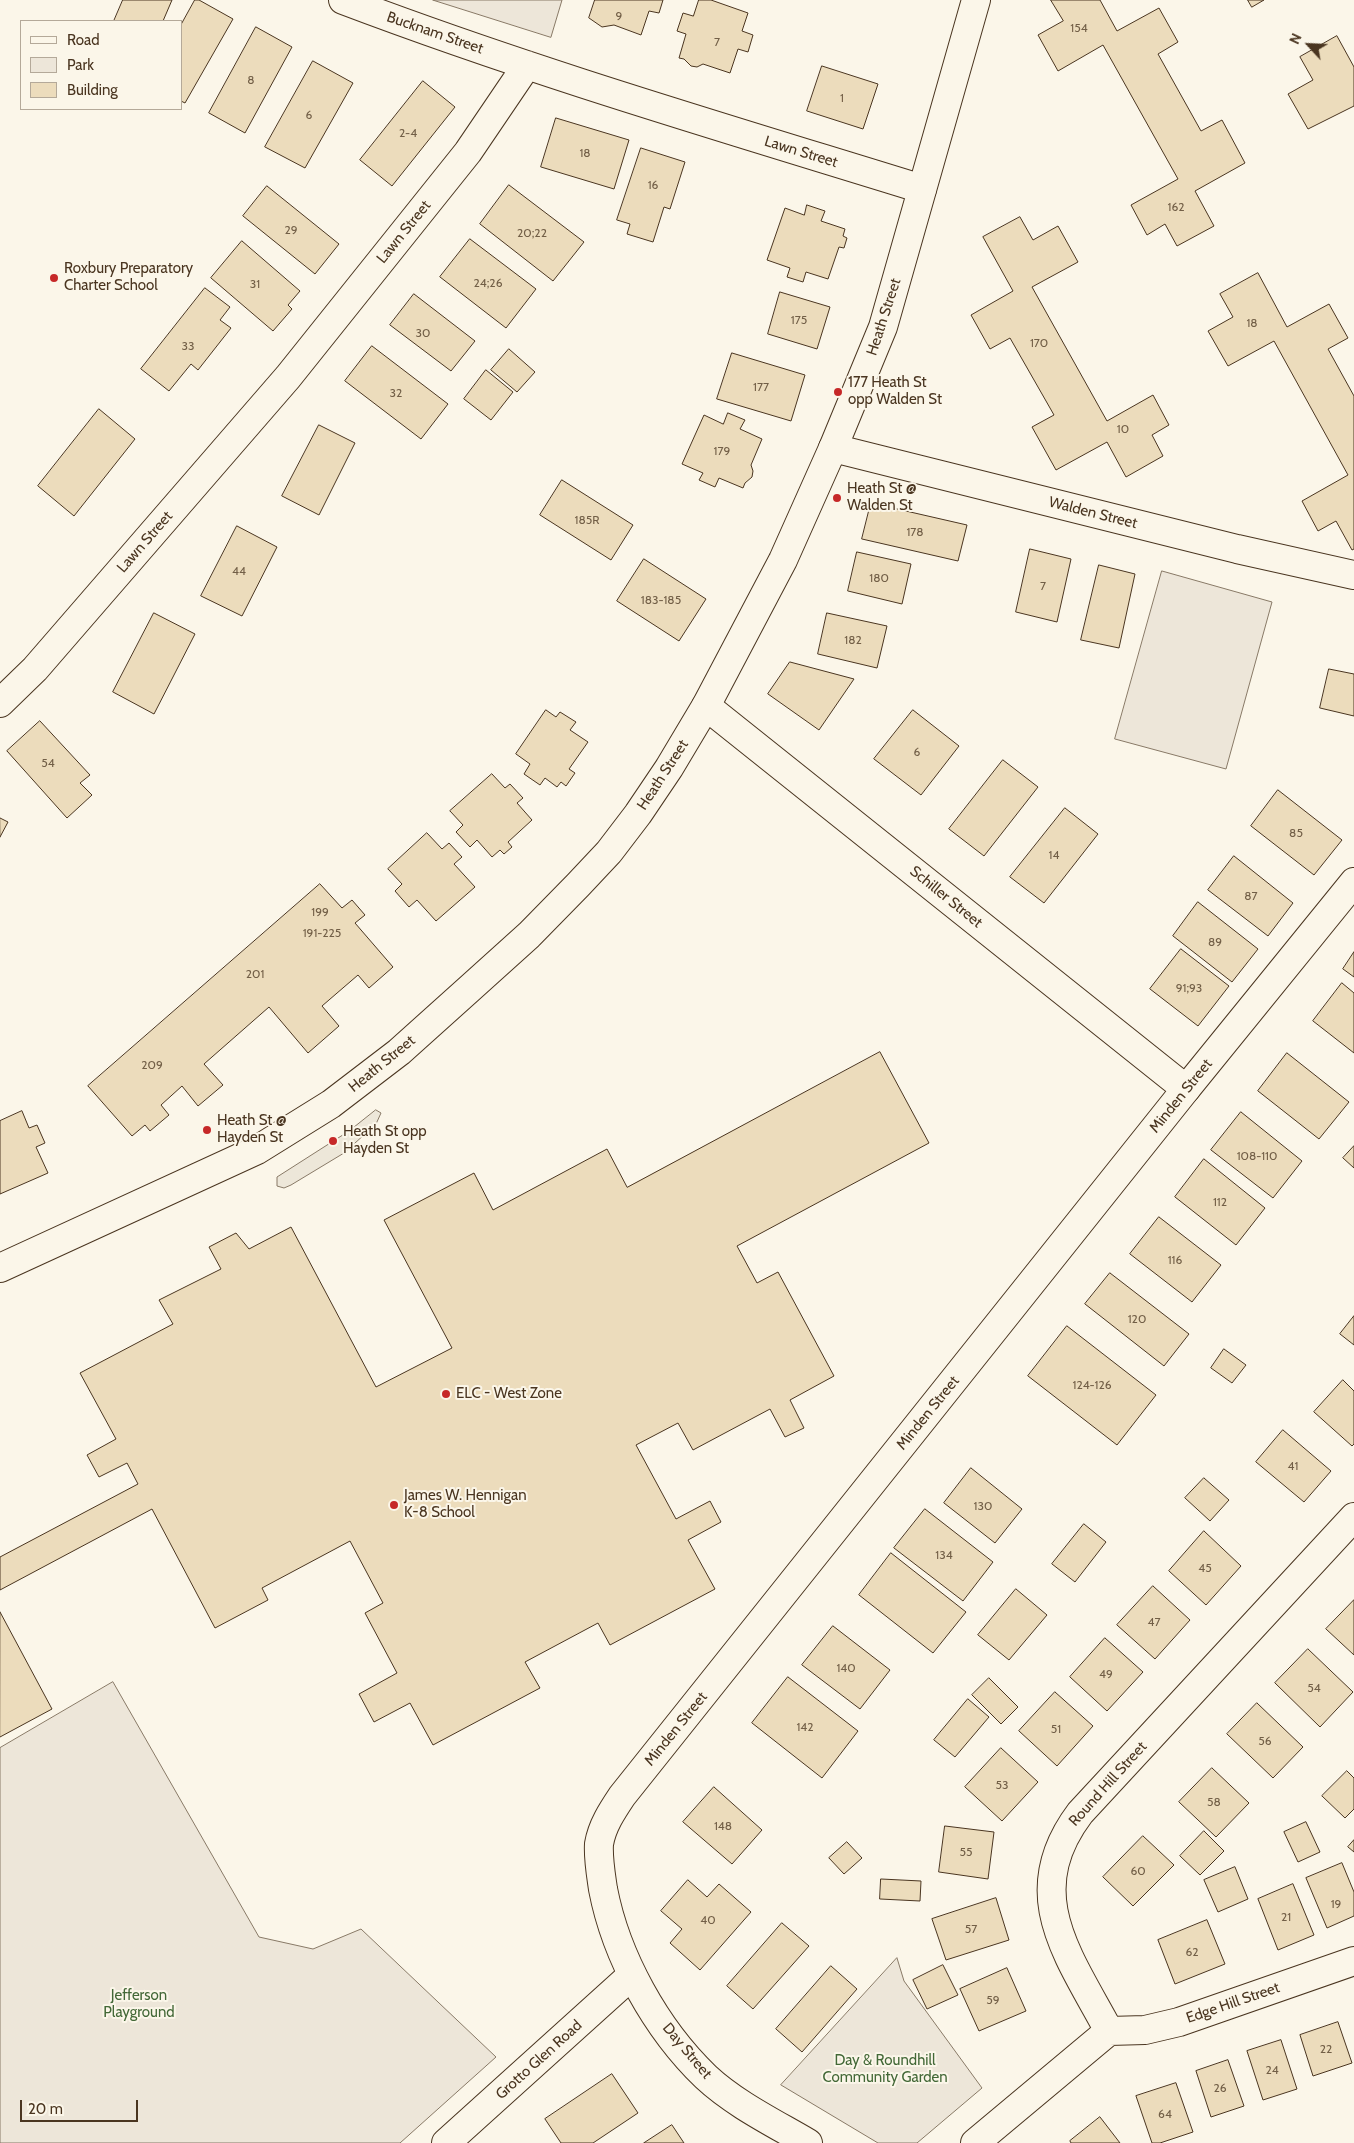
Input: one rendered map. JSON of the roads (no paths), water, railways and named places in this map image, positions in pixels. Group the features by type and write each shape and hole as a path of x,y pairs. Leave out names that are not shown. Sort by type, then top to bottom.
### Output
{"street":[{"name":"Bucknam Street","path":"343,0 527,65"},
{"name":"Heath Street","path":"0,1268 257,1150 332,1104 398,1052 529,935 609,852 638,814 669,768 706,706 783,560 833,448 883,327 976,0"},
{"name":"Lawn Street","path":"0,703 35,669 288,377 468,152 527,65 665,110 922,189"},
{"name":"Walden Street","path":"833,448 1354,576"},
{"name":"Schiller Street","path":"706,706 1186,1089"},
{"name":"Minden Street","path":"632,1975 614,1931 601,1878 600,1844 603,1828 611,1813 1186,1089 1354,882"},
{"name":"Round Hill Street","path":"1109,2031 1063,1943 1056,1925 1052,1907 1052,1874 1061,1842 1080,1813 1354,1517"},
{"name":"Edge Hill Street","path":"1109,2031 1145,2030 1179,2022 1354,1961"},
{"name":"Grotto Glen Road","path":"446,2143 632,1975"},
{"name":"Day Street","path":"632,1975 673,2037 707,2077 732,2097 808,2143"},
{"path":"975,2143 1109,2031"}],"place":[{"name":"Roxbury Preparatory Charter School","path":"54,278"},
{"name":"177 Heath St opp Walden St","path":"838,392"},
{"name":"Heath St @ Walden St","path":"837,498"},
{"name":"Heath St @ Hayden St","path":"207,1130"},
{"name":"Heath St opp Hayden St","path":"333,1141"},
{"name":"ELC - West Zone","path":"446,1394"},
{"name":"James W. Hennigan K-8 School","path":"394,1505"}],"park label":[{"name":"Jefferson Playground","path":"139,2004"},
{"name":"Day & Roundhill Community Garden","path":"885,2070"}]}
